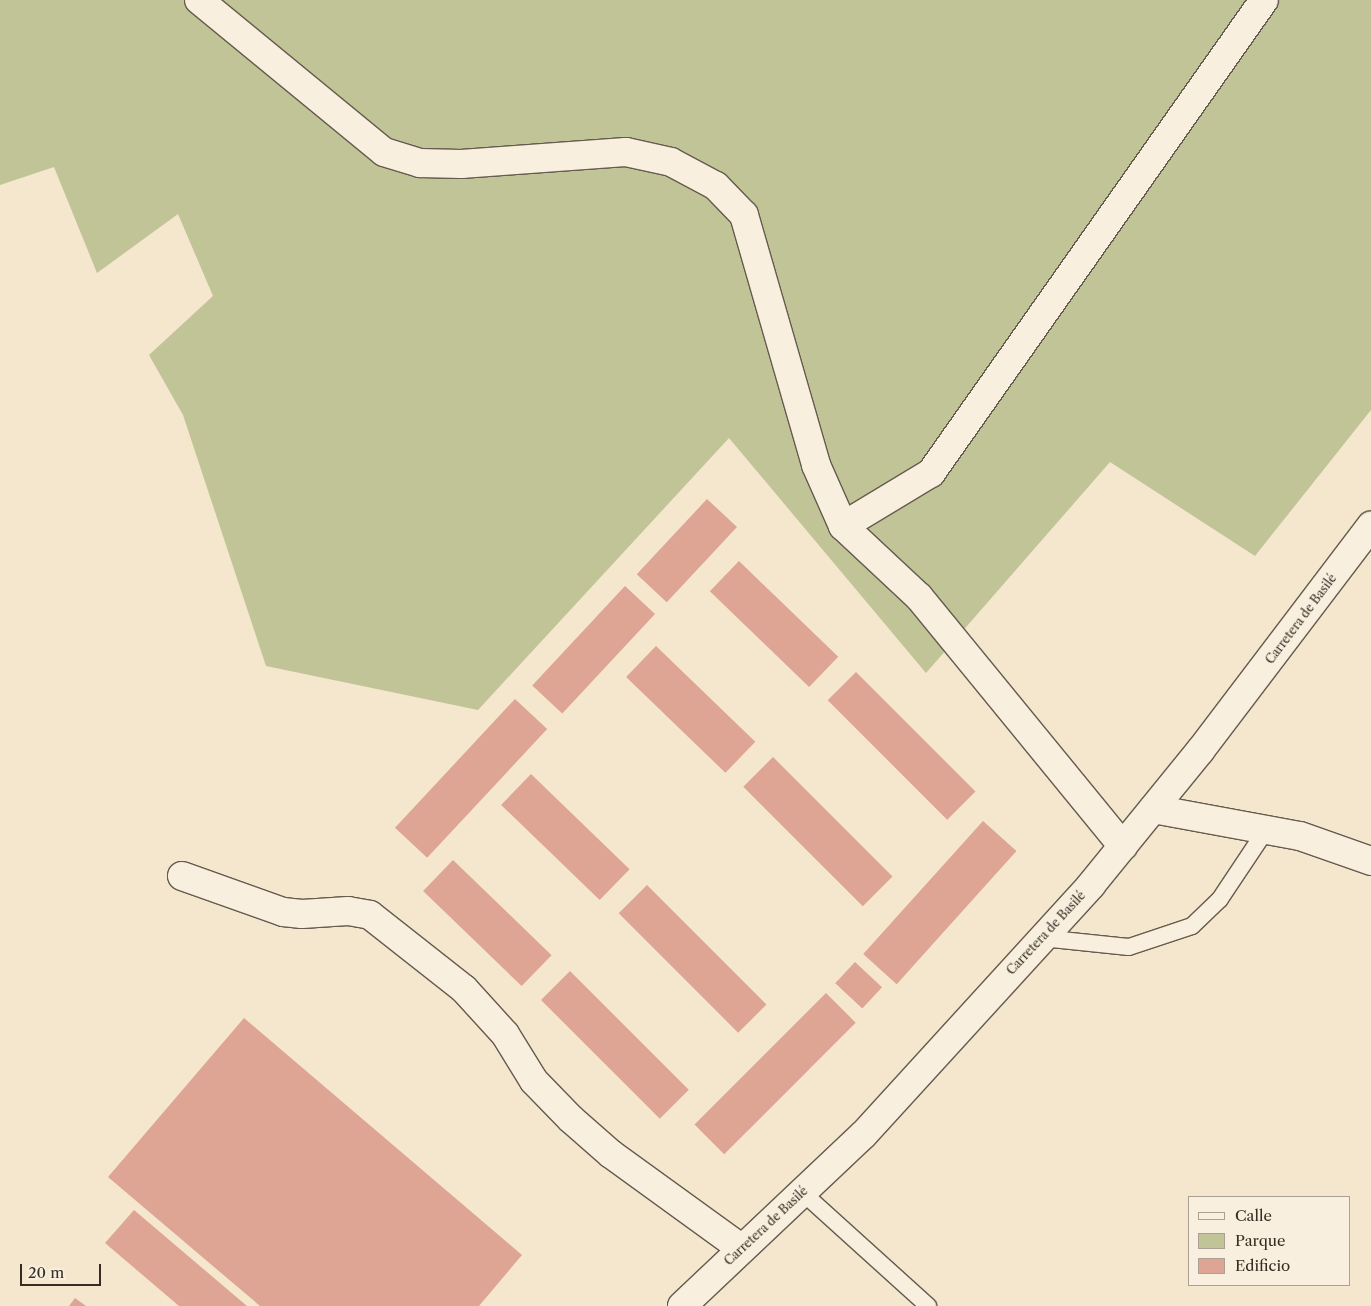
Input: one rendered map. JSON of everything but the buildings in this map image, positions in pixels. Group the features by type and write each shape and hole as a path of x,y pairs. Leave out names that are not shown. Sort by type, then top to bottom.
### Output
{"street":[{"path":"199,0 384,152 420,163 461,164 626,152 671,162 716,186 744,215 816,465 843,526 919,597 1123,846"},
{"path":"843,526 931,473 1264,0"},
{"name":"Carretera de Basilé","path":"687,1305 741,1248 864,1134 1123,846 1371,526"},
{"path":"1153,809 1300,836 1371,862"},
{"path":"182,876 283,912 302,914 348,911 370,915 464,988 506,1034 534,1082 570,1119 612,1154 741,1248"}],"lane":[{"path":"1042,938 1129,947 1192,926 1220,899 1266,830"},
{"path":"802,1192 928,1306"}],"green space":[{"path":"0,0 1371,0 1371,410 1255,556 1110,462 926,673 729,438 478,710 266,666 183,415 149,355 213,296 178,214 97,273 54,167 0,185"}]}
